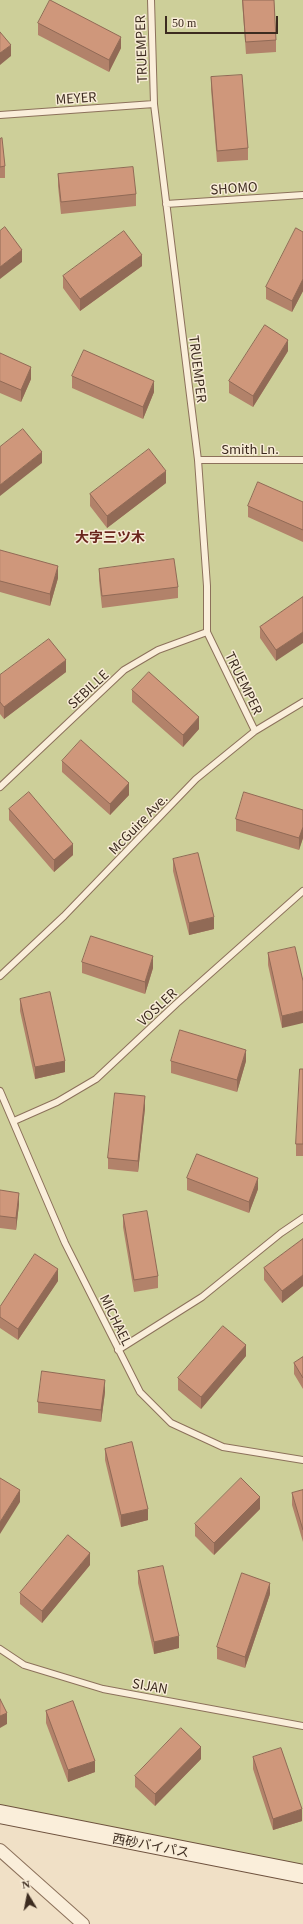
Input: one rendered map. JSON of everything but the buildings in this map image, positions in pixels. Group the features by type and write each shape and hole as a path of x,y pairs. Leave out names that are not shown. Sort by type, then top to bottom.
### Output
{"street":[{"name":"西砂バイパス","path":"0,1814 303,1874"},
{"path":"0,1850 83,1924"}],"lane":[{"name":"TRUEMPER","path":"151,0 154,104 198,460 208,586 207,632 255,732"},
{"name":"MEYER","path":"0,115 154,104"},
{"name":"SHOMO","path":"166,204 303,195"},
{"name":"Smith Ln.","path":"198,460 303,460"},
{"name":"SEBILLE","path":"0,787 124,670 158,650 207,632"},
{"name":"McGuire Ave.","path":"0,976 64,916 196,779 255,732 303,702"},
{"name":"VOSLER","path":"14,1121 57,1102 96,1080 186,995 303,891"},
{"name":"MICHAEL","path":"0,1092 14,1121 65,1243 140,1392 171,1423 222,1447 303,1460"},
{"path":"118,1350 202,1297 281,1233 303,1218"},
{"name":"SIJAN","path":"0,1649 24,1666 103,1689 303,1726"}],"green space":[{"path":"0,0 303,0 303,1874 0,1814"}],"district":[{"name":"大字三ツ木","path":"110,537"}]}
